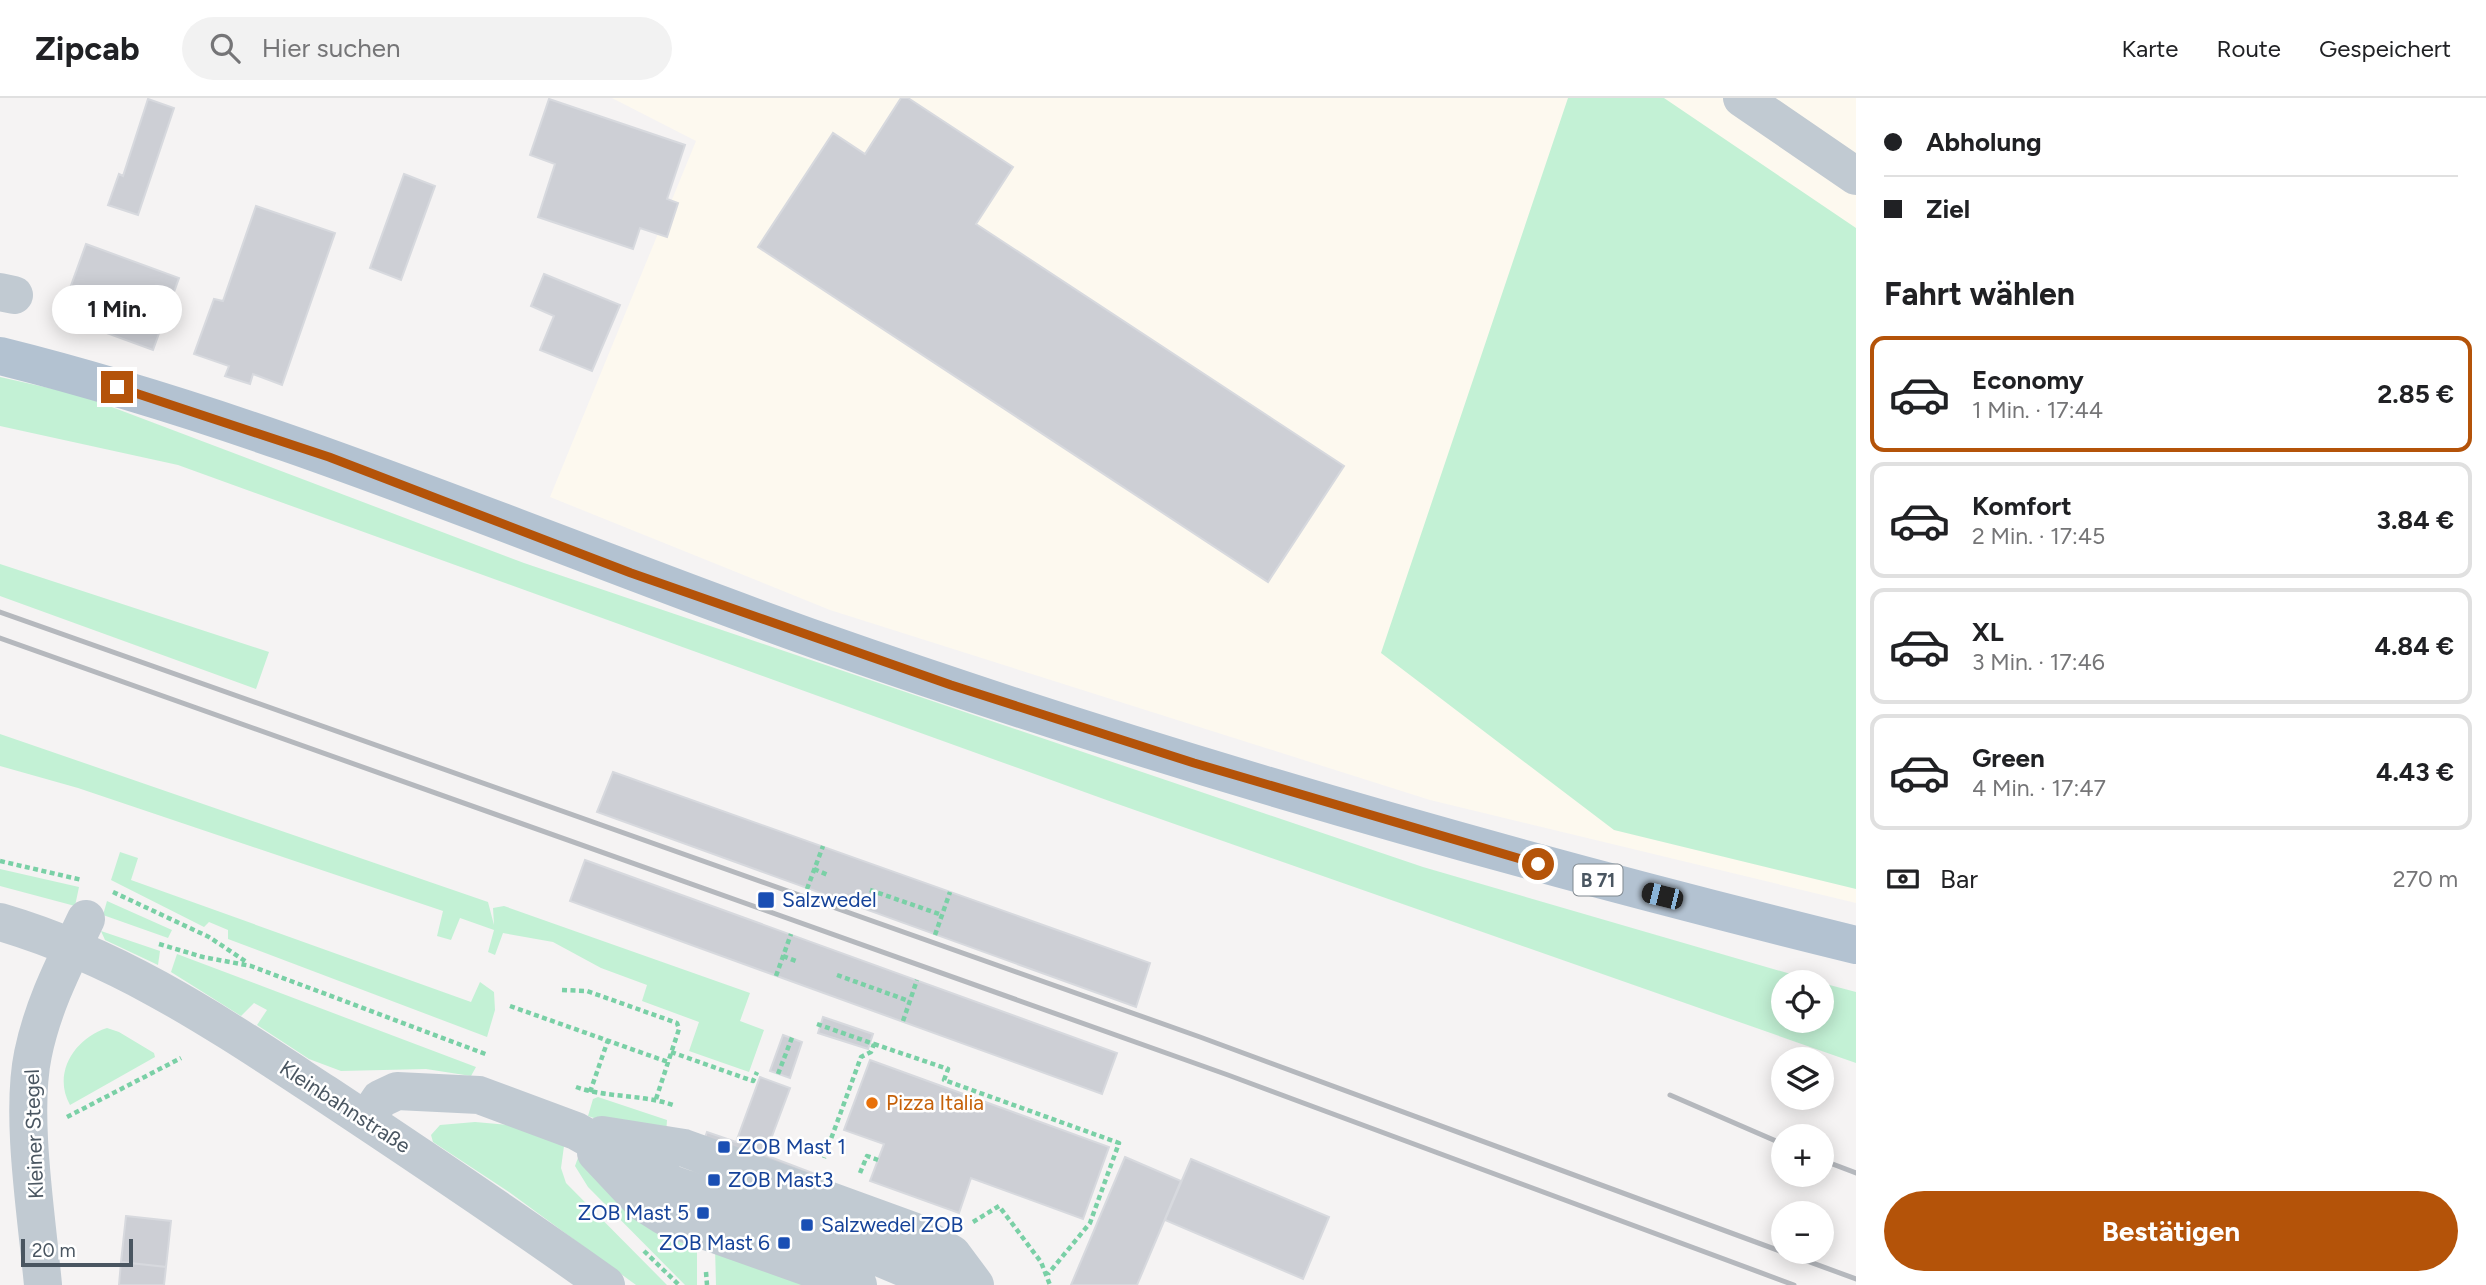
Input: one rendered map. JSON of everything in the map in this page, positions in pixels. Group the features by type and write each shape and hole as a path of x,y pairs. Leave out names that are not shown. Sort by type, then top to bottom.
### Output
{"main road":[{"name":"B 71","path":"0,356 117,387 252,431 824,642 1194,763 1538,864 1856,945"}],"street":[{"path":"1742,98 1856,176"},
{"name":"Kleinbahnstraße","path":"0,922 89,919 141,977 366,1120 606,1285"},
{"name":"Kleiner Stegel","path":"43,1285 30,1135 30,1074 46,1005 89,919"},
{"path":"366,1120 380,1099 397,1091 479,1096 576,1130 684,1148 913,1231 952,1254 975,1285"},
{"path":"576,1130 626,1187 664,1216 858,1285"},
{"path":"576,1130 671,1184 883,1259 945,1285"}],"path":[{"path":"807,889 823,846"},
{"path":"0,861 84,881"},
{"path":"814,869 828,874"},
{"path":"870,890 942,915"},
{"path":"935,935 950,892"},
{"path":"89,919 209,937 251,966"},
{"path":"776,975 791,934"},
{"path":"170,947 251,966 493,1057"},
{"path":"783,956 796,961"},
{"path":"836,975 909,1001"},
{"path":"903,1021 917,980"},
{"path":"562,990 587,991 677,1023 679,1029 656,1099 590,1092 568,1084"},
{"path":"510,1006 668,1062"},
{"path":"817,1024 948,1069 942,1086"},
{"path":"778,1074 793,1035"},
{"path":"821,1166 861,1057 871,1052 874,1044"},
{"path":"671,1052 753,1082 757,1072"},
{"path":"58,1122 181,1058"},
{"path":"944,1080 1119,1143 1090,1223 1048,1273"},
{"path":"856,1183 867,1156 878,1160"}],"shaded area":[{"path":"612,98 1856,98 1856,903 1430,800 830,610 550,497 696,141"}],"green space":[{"path":"1568,98 1664,98 1856,228 1856,889 1614,830 1381,653"},
{"path":"0,377 80,395 524,563 1423,867 1777,970 1771,970 1771,1033 1834,1033 1834,986 1856,992 1856,1063 1834,1055 1834,1047 1810,1047 1112,802 178,465 0,426"},
{"path":"0,564 269,652 256,689 0,596"},
{"path":"0,734 488,902 494,925 493,908 504,906 750,993 740,1021 764,1030 749,1072 689,1051 699,1022 642,1001 647,985 601,968 553,942 503,933 495,955 488,952 494,930 460,918 451,940 437,936 443,911 78,788 0,766"},
{"path":"120,852 138,858 131,880 471,1002 480,982 494,992 495,1010 487,1037 228,939 228,930 209,922 204,927 111,880"},
{"path":"0,869 79,887 75,906 0,886"},
{"path":"107,901 172,930 168,938 103,915"},
{"path":"101,931 160,951 158,965 105,940"},
{"path":"177,954 476,1067 471,1076 426,1069 341,1071 309,1059 257,1025 267,1010 254,1003 241,1016 171,972"},
{"path":"107,1028 119,1032 154,1053 155,1057 70,1105 64,1081 70,1058 85,1040"},
{"path":"598,1097 667,1120 666,1135 626,1129 588,1116 593,1099"},
{"path":"475,1122 509,1125 564,1146 561,1168 566,1183 667,1285 636,1285 509,1192 433,1142 431,1135 440,1125"},
{"path":"579,1155 697,1240 697,1285 685,1285 588,1187 575,1166"},
{"path":"715,1247 823,1285 716,1285"}],"building":[{"path":"901,98 908,98 1013,167 976,224 1344,466 1268,582 758,247 833,133 865,154"},
{"path":"148,99 174,108 138,215 108,205 119,174 123,176"},
{"path":"549,99 685,145 667,199 678,203 667,237 640,228 633,249 538,217 555,164 530,155"},
{"path":"404,174 435,186 401,280 370,268"},
{"path":"256,206 335,233 282,385 253,374 250,384 225,376 229,366 194,354 214,299 223,301"},
{"path":"86,244 179,278 153,350 60,316"},
{"path":"544,274 620,305 592,371 540,350 554,316 531,306"},
{"path":"613,772 1150,963 1136,1007 597,812"},
{"path":"585,860 1117,1053 1102,1094 570,901"},
{"path":"823,1017 873,1034 868,1049 818,1033"},
{"path":"783,1035 802,1042 790,1078 770,1071"},
{"path":"870,1060 1109,1147 1083,1219 971,1178 959,1213 870,1181 884,1144 844,1130"},
{"path":"760,1077 790,1088 765,1155 818,1175 781,1276 669,1236 707,1132 736,1142"},
{"path":"1125,1157 1181,1181 1137,1285 1071,1285"},
{"path":"1191,1159 1329,1217 1303,1279 1165,1220"},
{"path":"126,1216 171,1221 166,1267 121,1262"},
{"path":"121,1262 166,1267 164,1285 119,1285"}],"railway":[{"path":"0,612 1200,1037 1856,1279"},
{"path":"0,638 1228,1075 1794,1285"},
{"path":"1670,1095 1771,1139"},
{"path":"1834,1165 1856,1173"}],"place":[{"name":"Salzwedel","path":"766,900"},
{"name":"Pizza Italia","path":"872,1103"},
{"name":"ZOB Mast 1","path":"724,1147"},
{"name":"ZOB Mast3","path":"714,1180"},
{"name":"ZOB Mast 5","path":"703,1213"},
{"name":"Salzwedel ZOB","path":"807,1225"},
{"name":"ZOB Mast 6","path":"784,1243"}],"route":[{"path":"117,387 329,457 631,573 951,685 1341,808 1538,864"}]}
